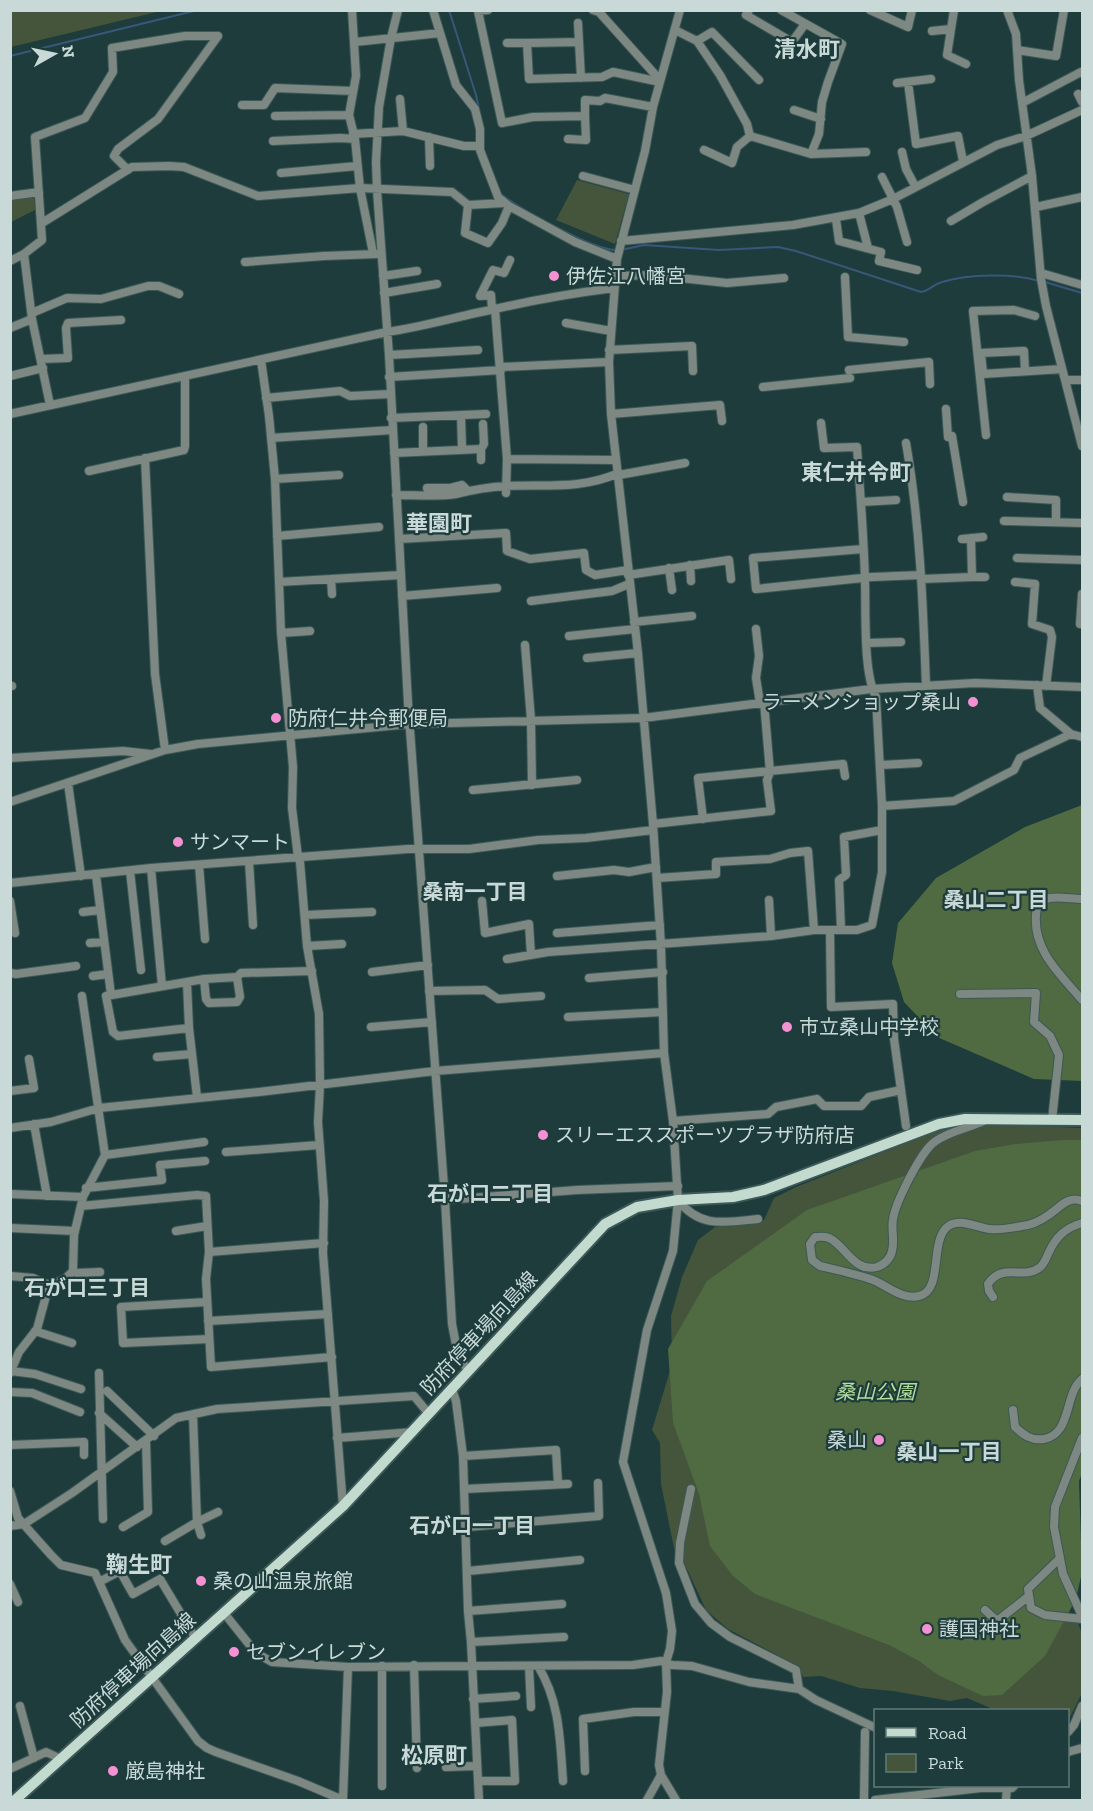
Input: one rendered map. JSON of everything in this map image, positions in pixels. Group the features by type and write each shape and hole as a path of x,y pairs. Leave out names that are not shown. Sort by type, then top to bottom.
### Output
{"main road":[{"name":"防府停車場向島線","path":"15,1800 343,1506 605,1224 637,1207 678,1200 733,1197 764,1190 939,1124 965,1119 1083,1120"}],"street":[{"path":"352,10 356,76 349,115 360,188 383,276 410,724 452,1324 457,1350 469,1371"},
{"path":"377,254 379,107 398,10"},
{"path":"433,10 456,85 475,109 480,129 480,146 498,197 507,205 575,242 617,259"},
{"path":"488,10 478,11 502,123 533,117 585,116"},
{"path":"676,1800 661,1775 660,1756 667,1692 666,1662 672,1631 666,1593 625,1471 623,1454 647,1330 673,1251 678,1186 673,1121 664,1053 662,945 653,827 638,653 611,414 609,350 617,259 645,151 652,107 680,10"},
{"path":"749,10 746,15 792,42 805,24"},
{"path":"781,10 842,44 825,92 819,134 811,154"},
{"path":"870,10 908,27 912,10"},
{"path":"954,10 947,55 966,64"},
{"path":"1007,10 1016,34 1022,103 1036,207 1041,279 1082,444"},
{"path":"1017,50 1056,56 1064,10"},
{"path":"594,11 599,12 660,81"},
{"path":"578,23 581,78"},
{"path":"932,31 951,29"},
{"path":"675,30 697,40 720,75 747,124 750,136"},
{"path":"697,40 712,32 759,80"},
{"path":"355,42 440,33"},
{"path":"10,261 24,254 42,240 35,136 85,118 113,72 112,48 185,36 218,36 158,119 118,150 114,156 128,170"},
{"path":"507,43 579,42"},
{"path":"527,43 529,79 602,77 614,72 660,81"},
{"path":"1022,103 1081,72"},
{"path":"897,83 931,80"},
{"path":"908,82 916,144 957,136 963,161"},
{"path":"242,105 264,105 275,88 353,91"},
{"path":"1078,94 1083,102"},
{"path":"568,139 586,140 585,100 600,101 605,98 652,107"},
{"path":"400,99 403,131"},
{"path":"794,110 820,119"},
{"path":"621,242 793,225 859,213 893,199 997,145 1026,136 1083,110"},
{"path":"274,116 349,115"},
{"path":"273,141 354,137 403,131 464,146 480,146"},
{"path":"429,136 430,166"},
{"path":"704,150 732,163 737,147 750,136"},
{"path":"750,136 811,154 866,152"},
{"path":"902,152 906,169 915,186"},
{"path":"281,173 357,166"},
{"path":"42,223 132,167 184,168 258,196 360,188 452,192 468,205 507,205"},
{"path":"584,176 635,190"},
{"path":"951,221 1032,176"},
{"path":"882,177 893,199 907,242"},
{"path":"10,196 39,192"},
{"path":"1036,207 1083,197"},
{"path":"468,205 465,233 488,243 502,224 507,205"},
{"path":"859,213 868,248"},
{"path":"836,219 839,241 881,252 879,261 917,270"},
{"path":"24,254 32,316 50,405"},
{"path":"245,262 377,254"},
{"path":"506,490 507,459 494,309 491,295 480,296 493,270 504,273 510,260"},
{"path":"383,276 417,271"},
{"path":"615,276 652,275 727,283 784,278"},
{"path":"845,277 848,337 904,342"},
{"path":"1041,279 1083,285"},
{"path":"384,293 437,285"},
{"path":"10,328 68,298 101,299 148,286 166,288 179,294"},
{"path":"10,414 387,332 407,330 494,309 585,291 614,288"},
{"path":"986,435 973,311 1014,310 1035,316"},
{"path":"10,376 42,364 68,358 66,328 68,323 121,320"},
{"path":"566,323 611,331"},
{"path":"609,350 692,346 693,371"},
{"path":"389,355 478,350"},
{"path":"1025,371 1024,351 981,353 982,374 1062,369"},
{"path":"261,360 275,479 280,633 293,767 292,808 300,862 307,946 318,1014 319,1145 324,1200 323,1254 343,1506"},
{"path":"389,377 609,362"},
{"path":"763,387 928,362 930,384"},
{"path":"89,471 184,450 185,377"},
{"path":"1065,380 1083,380"},
{"path":"266,398 340,391 350,396 390,394"},
{"path":"611,414 720,405 722,421"},
{"path":"946,409 963,502"},
{"path":"391,418 486,414"},
{"path":"460,415 462,449"},
{"path":"507,959 548,952 771,936 814,930 857,930 872,925 882,872 882,806 876,697 871,689 866,643 865,579 857,447 824,448 821,423"},
{"path":"481,460 481,448 484,444 483,424"},
{"path":"423,427 423,451"},
{"path":"271,438 392,430"},
{"path":"906,443 915,498 922,577 926,686"},
{"path":"394,453 481,448"},
{"path":"146,458 155,674 165,750"},
{"path":"507,459 616,460"},
{"path":"396,495 455,494 467,490 566,486 599,482 619,474 686,463"},
{"path":"275,479 339,475"},
{"path":"427,488 450,488 462,485 467,490"},
{"path":"1007,497 1056,500 1056,522"},
{"path":"861,502 896,500"},
{"path":"1004,521 1083,523"},
{"path":"277,536 379,527"},
{"path":"399,538 506,533 507,551 530,559 584,553 586,570 595,575 729,560 731,579"},
{"path":"972,577 967,538 983,537"},
{"path":"863,549 753,558 756,590 865,579 985,576"},
{"path":"1017,558 1083,560"},
{"path":"690,565 691,581"},
{"path":"669,568 672,590"},
{"path":"279,582 401,575"},
{"path":"331,579 332,594"},
{"path":"1015,582 1035,584 1032,624 1050,630 1052,637 1046,686"},
{"path":"531,601 612,591 629,584"},
{"path":"402,596 497,588"},
{"path":"1083,594 1080,624 1083,624"},
{"path":"569,636 692,616"},
{"path":"10,883 151,868 298,857 419,849 469,849 538,840 586,838 703,819 771,812 767,780 770,772 762,703 756,678 759,656 756,629"},
{"path":"280,633 310,631"},
{"path":"866,643 902,642"},
{"path":"525,645 531,720 532,785"},
{"path":"587,658 638,653"},
{"path":"10,802 152,754 198,744 410,724 644,718 871,689 975,683 1083,687"},
{"path":"1037,685 1040,708 1071,734 1083,737"},
{"path":"882,806 954,801 1014,770 1020,758 1071,734"},
{"path":"10,758 123,751 152,754"},
{"path":"880,765 918,763"},
{"path":"703,819 698,778 843,764 845,776"},
{"path":"473,790 577,780"},
{"path":"68,783 81,876"},
{"path":"841,930 839,880 846,875 844,837 882,830"},
{"path":"657,878 716,874 716,862 770,859 808,851 814,930"},
{"path":"249,861 253,925"},
{"path":"199,865 205,939"},
{"path":"557,876 614,870 629,872 656,867"},
{"path":"151,868 162,986"},
{"path":"130,871 141,970"},
{"path":"96,875 111,995"},
{"path":"1083,899 1048,898 1040,903 1035,921 1043,952 1083,999"},
{"path":"769,900 771,936"},
{"path":"10,902 15,933"},
{"path":"482,902 485,933 529,924 531,955"},
{"path":"83,912 100,910"},
{"path":"305,915 372,912"},
{"path":"557,933 660,925"},
{"path":"830,930 831,1007 893,1004 894,1039 906,1126"},
{"path":"90,943 104,942"},
{"path":"307,946 342,944"},
{"path":"372,972 428,965"},
{"path":"10,973 76,966"},
{"path":"189,1028 118,1036 112,1032 106,996 204,979 237,977 241,974 312,971"},
{"path":"589,978 663,972"},
{"path":"93,976 108,974"},
{"path":"204,979 206,999 209,1003 237,1002 240,997 237,977"},
{"path":"187,983 189,1028 198,1097"},
{"path":"429,991 485,990 498,999 541,996"},
{"path":"960,994 1036,993 1034,1023 1050,1036 1059,1055 1052,1120"},
{"path":"10,1276 33,1278 49,1285 65,1279 73,1271 75,1231 83,1197 105,1155 82,996"},
{"path":"568,1017 663,1012"},
{"path":"371,1027 432,1022"},
{"path":"11,1126 51,1122 99,1108 435,1071 664,1053"},
{"path":"157,1057 192,1054"},
{"path":"10,1091 34,1088 29,1059"},
{"path":"673,1121 768,1114 776,1107 817,1100 824,1106 861,1106 868,1097 901,1090"},
{"path":"988,1120 936,1140 930,1146 902,1193 893,1216 892,1251 888,1260 881,1265 867,1267 856,1263 830,1238 822,1237 815,1237 810,1244 812,1260 820,1266 874,1281 900,1294 912,1297 922,1296 932,1287 938,1244 946,1228 951,1224 960,1222 987,1229 1023,1226 1046,1217 1067,1201 1076,1199 1083,1202"},
{"path":"33,1124 47,1196"},
{"path":"105,1155 204,1142"},
{"path":"226,1152 319,1145"},
{"path":"87,1188 162,1180 160,1165 205,1161"},
{"path":"445,1200 577,1190 678,1186"},
{"path":"10,1194 83,1197"},
{"path":"81,1206 206,1196 209,1252 206,1279 211,1367 332,1357"},
{"path":"678,1200 687,1212 708,1221 719,1223 758,1220"},
{"path":"993,1297 988,1291 988,1284 992,1278 1001,1273 1025,1272 1039,1268 1057,1237 1064,1231 1083,1224"},
{"path":"176,1231 207,1226"},
{"path":"10,1228 75,1231"},
{"path":"209,1252 324,1243"},
{"path":"73,1271 76,1273 100,1272"},
{"path":"49,1285 35,1331 19,1352 11,1372 35,1374 81,1389"},
{"path":"207,1302 121,1306 123,1343 209,1339"},
{"path":"208,1321 328,1314"},
{"path":"35,1331 72,1342"},
{"path":"99,1373 103,1519"},
{"path":"1013,1410 1012,1419 1015,1427 1027,1438 1036,1440 1052,1436 1060,1429 1074,1389 1083,1379"},
{"path":"452,1389 456,1401 463,1456 468,1611 479,1800"},
{"path":"107,1391 154,1436"},
{"path":"10,1392 32,1393 80,1412"},
{"path":"10,1526 24,1524 154,1436 176,1418 217,1410 414,1396 429,1414"},
{"path":"99,1413 137,1447"},
{"path":"194,1415 197,1522 201,1535"},
{"path":"338,1438 413,1432"},
{"path":"1059,1559 1028,1589 1031,1608 1045,1615 1083,1617 1059,1559 1054,1527 1055,1508 1083,1438"},
{"path":"123,1527 148,1512 146,1441"},
{"path":"10,1445 84,1442 84,1455"},
{"path":"463,1456 556,1450 558,1484"},
{"path":"467,1527 599,1516 598,1483"},
{"path":"465,1489 568,1484"},
{"path":"691,1489 680,1543 679,1563 695,1604 711,1623 730,1637 796,1670 799,1689"},
{"path":"10,1491 18,1518 61,1565 95,1573 125,1640 198,1741 207,1748 298,1780 343,1800 348,1666"},
{"path":"165,1541 218,1512"},
{"path":"468,1571 580,1560"},
{"path":"99,1582 120,1571 133,1594 160,1579 196,1639"},
{"path":"10,1584 18,1602"},
{"path":"985,1610 997,1621 1029,1596"},
{"path":"468,1611 562,1604"},
{"path":"224,1612 256,1653 272,1662 348,1666 538,1666 633,1665 661,1660 672,1665 692,1666 757,1684 799,1689 816,1700 874,1727"},
{"path":"471,1642 564,1637"},
{"path":"414,1665 417,1768"},
{"path":"382,1666 382,1786"},
{"path":"529,1666 531,1707"},
{"path":"538,1666 551,1691 558,1716 563,1781"},
{"path":"473,1699 516,1696"},
{"path":"20,1706 34,1758"},
{"path":"1069,1731 1083,1706"},
{"path":"585,1771 583,1719 634,1712 664,1712"},
{"path":"475,1723 512,1720 515,1781 478,1782"},
{"path":"864,1800 865,1732"},
{"path":"10,1769 46,1752 61,1759"},
{"path":"446,1767 477,1766"},
{"path":"647,1800 661,1775"},
{"path":"875,1800 995,1787"}],"green space":[{"path":"11,10 161,10 161,11 11,47"},
{"path":"577,180 629,194 615,244 556,220"},
{"path":"34,196 35,210 11,222 11,200"},
{"path":"1082,805 1082,1081 1034,1079 937,1037 904,1002 892,963 898,923 936,878 1025,827"},
{"name":"桑山公園","path":"963,1125 1082,1128 1082,1423 1044,1618 1078,1623 1082,1634 1082,1693 1069,1719 1069,1709 993,1709 967,1698 950,1701 860,1688 821,1676 803,1677 798,1666 728,1629 706,1610 687,1569 674,1548 661,1484 660,1443 652,1430 672,1364 671,1316 682,1277 698,1240 715,1227 764,1220 774,1198 796,1187 937,1131"},
{"name":"桑山公園","path":"1082,1140 1082,1473 1079,1481 1082,1572 1076,1599 1045,1656 1002,1695 983,1696 938,1675 919,1661 889,1645 755,1594 733,1576 710,1546 699,1494 673,1423 668,1349 707,1281 807,1210 975,1151 1015,1144"}],"waterway":[{"path":"10,56 198,10"},
{"path":"449,10 476,95 483,128"},
{"path":"501,194 575,236 616,250"},
{"path":"621,250 644,245 719,250 778,247 921,292 942,282 977,276 1004,276 1039,281"},
{"path":"1045,282 1082,293"}],"place":[{"name":"伊佐江八幡宮","path":"554,276"},
{"name":"ラーメンショップ桑山","path":"973,702"},
{"name":"防府仁井令郵便局","path":"276,718"},
{"name":"サンマート","path":"178,842"},
{"name":"市立桑山中学校","path":"787,1027"},
{"name":"スリーエススポーツプラザ防府店","path":"543,1135"},
{"name":"桑山","path":"879,1440"},
{"name":"桑の山温泉旅館","path":"201,1581"},
{"name":"護国神社","path":"927,1629"},
{"name":"セブンイレブン","path":"234,1652"},
{"name":"厳島神社","path":"113,1771"}],"district":[{"name":"清水町","path":"807,49"},
{"name":"東仁井令町","path":"856,472"},
{"name":"華園町","path":"439,523"},
{"name":"桑南一丁目","path":"475,892"},
{"name":"桑山二丁目","path":"996,900"},
{"name":"石が口二丁目","path":"490,1194"},
{"name":"石が口三丁目","path":"87,1288"},
{"name":"桑山一丁目","path":"949,1452"},
{"name":"石が口一丁目","path":"472,1526"},
{"name":"鞠生町","path":"139,1564"},
{"name":"松原町","path":"434,1755"}]}
